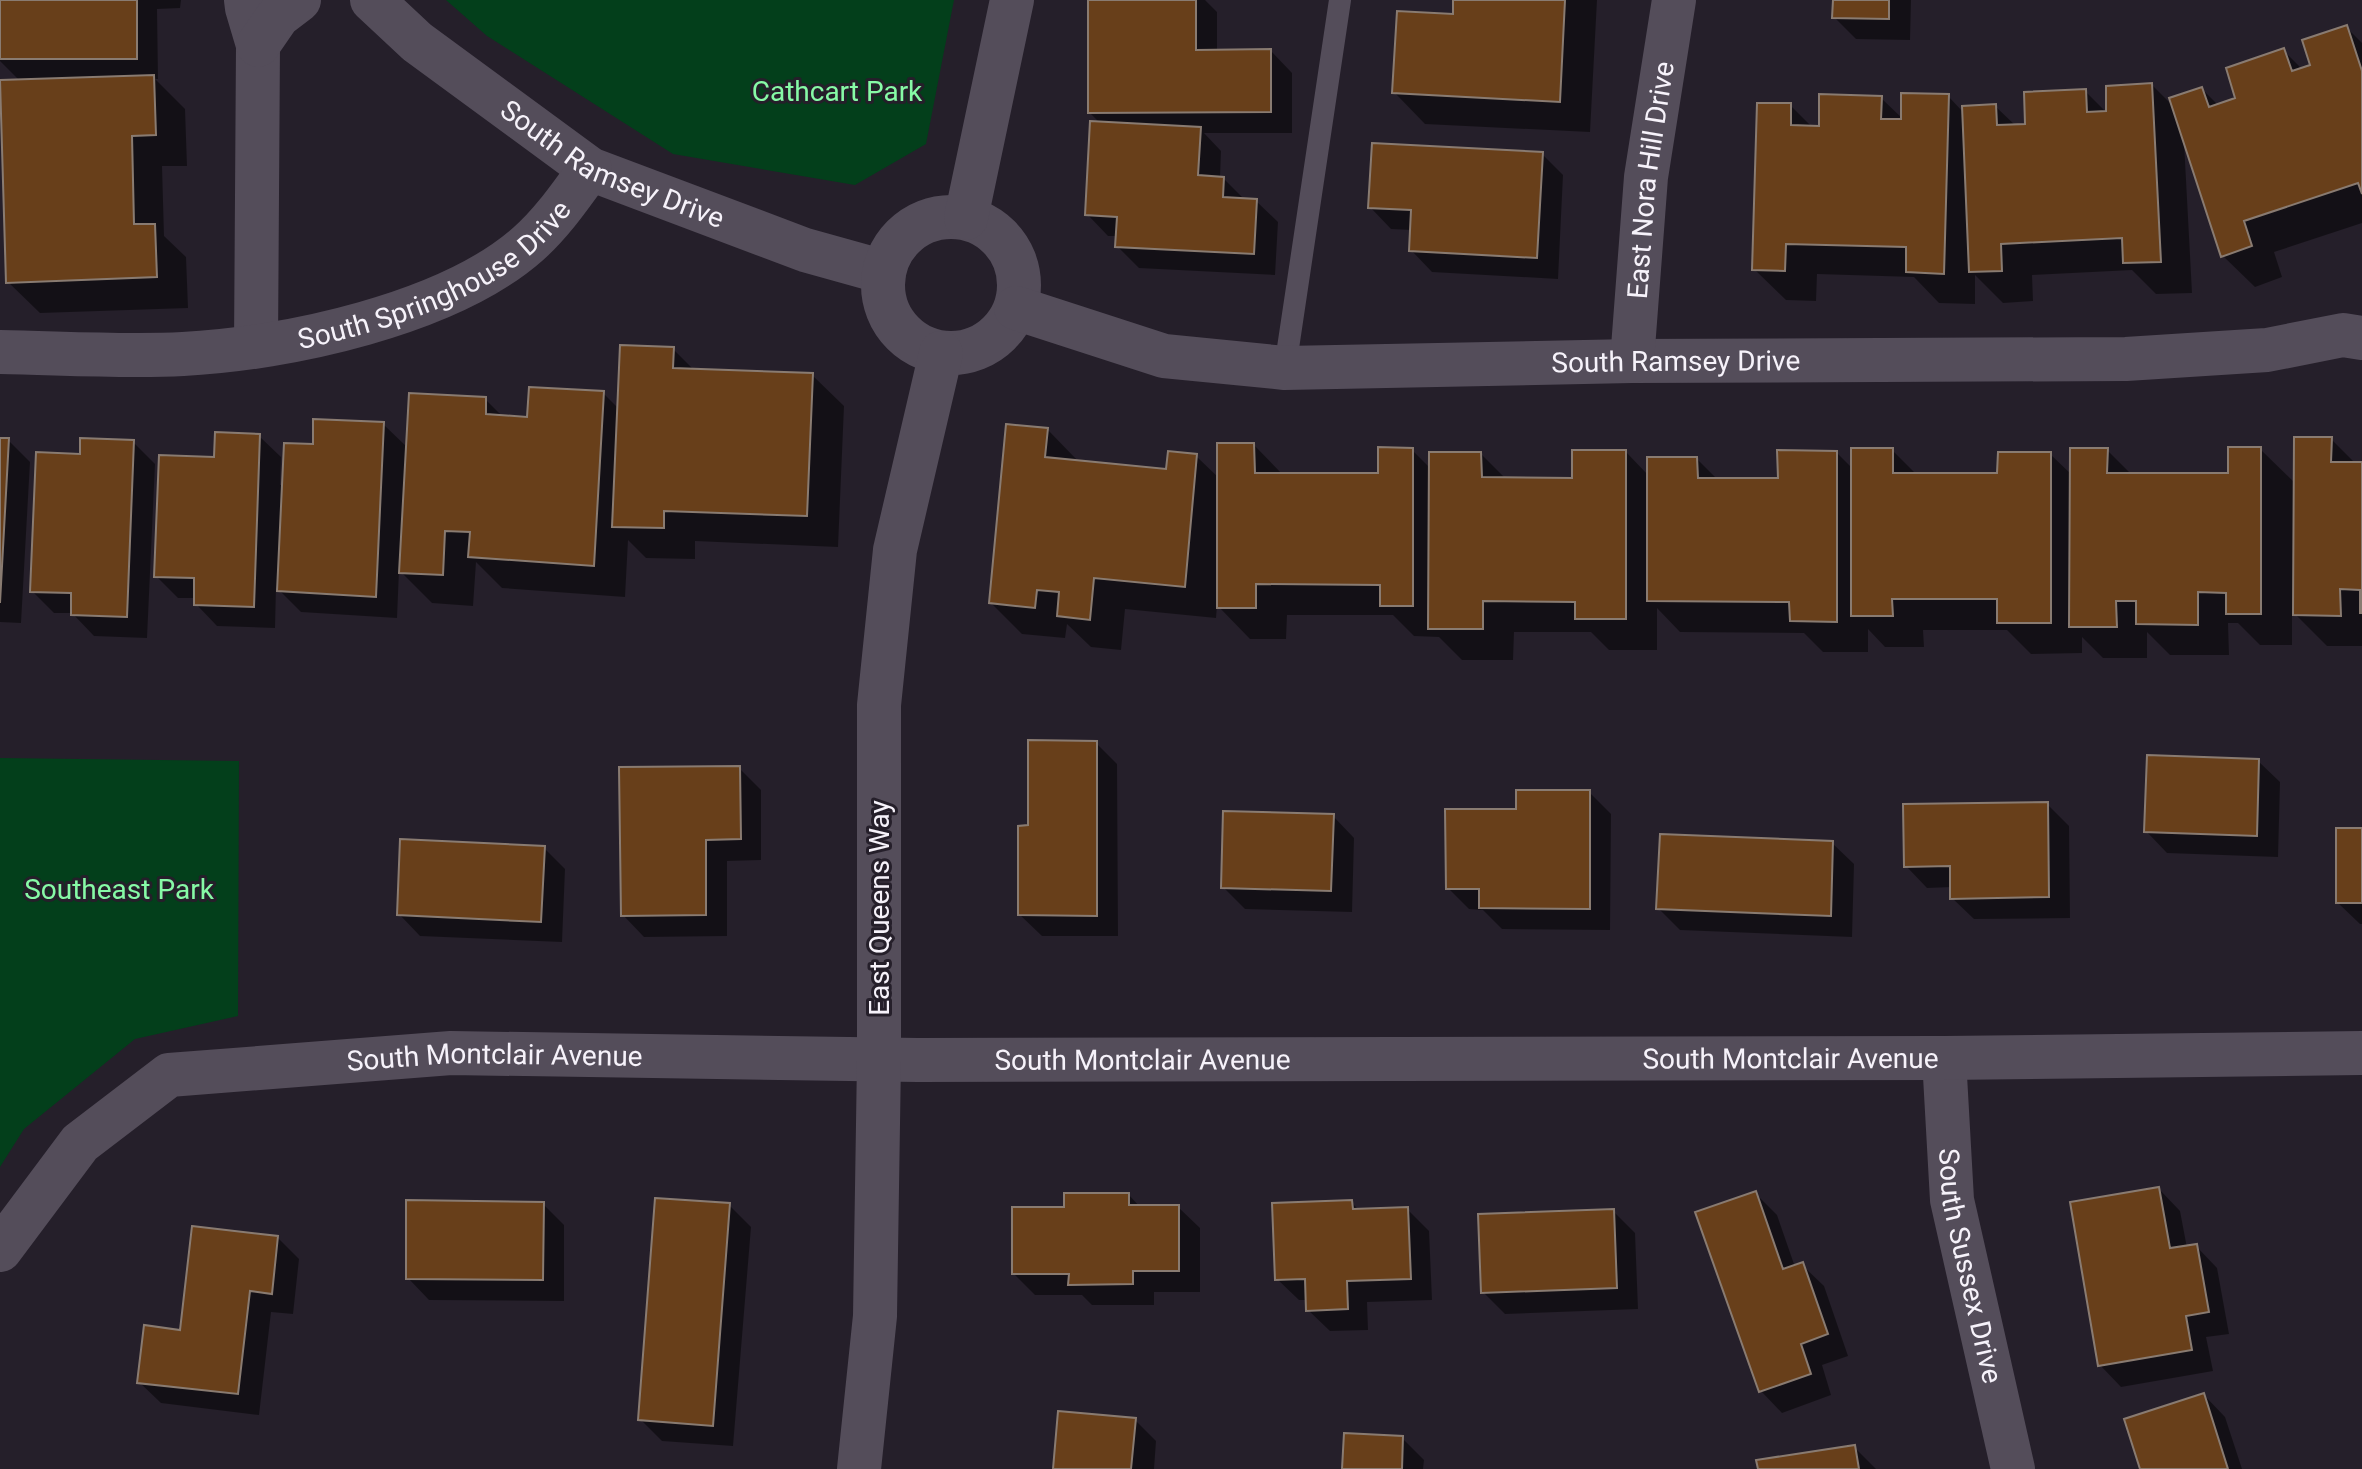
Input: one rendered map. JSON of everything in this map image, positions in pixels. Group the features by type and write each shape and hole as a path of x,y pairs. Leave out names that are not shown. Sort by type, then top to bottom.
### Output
{"street":[{"name":"South Springhouse Drive","path":"246,0 258,45 256,346"},
{"path":"258,45 278,16 299,0"},
{"name":"South Ramsey Drive","path":"372,0 417,42 590,169 805,250 884,272"},
{"path":"966,218 1012,0"},
{"name":"East Nora Hill Drive","path":"1632,361 1646,177 1674,0"},
{"name":"South Springhouse Drive","path":"0,352 184,354 321,335 380,318 434,299 489,271 527,245 560,210 590,169"},
{"path":"944,217 966,218 987,227 1004,241 1016,261 1020,284 1016,308 1005,328 987,344 965,352 941,353 920,346 903,333 890,315 883,294 884,272 892,251 905,234 923,222 944,217"},
{"name":"South Ramsey Drive","path":"1016,308 1164,356 1285,368 1632,361 2126,359 2267,350 2356,331"},
{"name":"East Queens Way","path":"859,1469 875,1316 879,705 895,550 941,353"},
{"name":"South Montclair Avenue","path":"0,1250 80,1143 169,1075 451,1053 879,1060 1944,1058 2362,1053"},
{"name":"South Sussex Drive","path":"1944,1058 1952,1200 2013,1469"}],"lane":[{"path":"1285,368 1340,0"}],"green space":[{"name":"Cathcart Park","path":"446,0 954,0 926,144 855,185 673,154 487,36"},
{"name":"Southeast Park","path":"0,758 239,761 238,1016 135,1039 24,1129 0,1167"}],"building":[{"path":"0,0 137,0 137,59 0,59"},
{"path":"1088,0 1196,0 1196,50 1271,49 1271,112 1088,113"},
{"path":"1453,0 1565,0 1560,102 1392,93 1397,11 1453,14"},
{"path":"1833,0 1889,0 1889,19 1832,18"},
{"path":"2347,25 2362,71 2362,194 2358,183 2244,221 2252,246 2221,257 2169,98 2202,87 2209,107 2235,98 2226,68 2284,48 2292,71 2310,65 2302,40"},
{"path":"154,75 156,135 132,136 134,224 155,224 157,277 6,283 0,80"},
{"path":"2152,83 2161,262 2123,263 2122,238 2001,244 2002,271 1969,272 1962,106 1996,104 1997,125 2025,124 2024,92 2086,89 2087,112 2106,111 2106,86"},
{"path":"1901,93 1949,94 1944,274 1906,272 1906,247 1786,244 1785,271 1752,270 1757,103 1791,103 1791,125 1819,126 1819,94 1882,96 1881,119 1901,119"},
{"path":"1090,121 1201,127 1198,175 1224,177 1223,197 1257,199 1254,254 1115,247 1117,217 1085,215"},
{"path":"1372,143 1543,152 1537,258 1409,251 1411,210 1368,208"},
{"path":"620,345 674,347 673,368 813,373 807,516 664,511 664,528 612,527"},
{"path":"529,387 604,391 594,566 468,557 470,532 445,531 443,575 399,573 409,393 486,397 486,414 527,417"},
{"path":"313,419 384,422 376,597 277,591 284,443 313,444"},
{"path":"1006,424 1048,428 1045,457 1166,469 1168,451 1197,454 1185,587 1094,578 1090,620 1057,616 1059,592 1037,590 1035,608 989,603"},
{"path":"215,432 260,434 254,607 194,605 194,578 154,577 159,455 214,457"},
{"path":"2294,437 2332,437 2331,462 2362,462 2362,613 2360,590 2340,589 2341,616 2293,615"},
{"path":"0,438 9,438 0,603"},
{"path":"80,438 134,440 127,617 71,615 71,593 30,592 36,452 80,454"},
{"path":"1217,443 1254,443 1255,473 1378,473 1378,447 1413,448 1413,606 1380,606 1380,585 1256,584 1256,608 1217,608"},
{"path":"2228,447 2261,447 2261,614 2226,614 2226,593 2198,592 2198,625 2136,624 2136,601 2116,601 2117,627 2069,627 2070,448 2108,448 2107,473 2228,473"},
{"path":"1851,448 1893,448 1893,473 1997,473 1998,452 2051,452 2051,623 1997,623 1997,599 1892,599 1893,616 1851,616"},
{"path":"1572,450 1626,450 1626,619 1575,619 1575,602 1483,601 1483,629 1428,629 1429,452 1481,452 1482,477 1572,478"},
{"path":"1777,450 1837,451 1837,622 1790,621 1789,602 1647,601 1647,457 1697,457 1698,478 1778,478"},
{"path":"1028,740 1097,741 1097,916 1018,915 1018,826 1028,825"},
{"path":"2147,755 2259,759 2257,836 2144,832"},
{"path":"740,766 741,839 706,840 706,915 621,916 619,767"},
{"path":"1516,790 1590,790 1590,909 1479,908 1479,889 1446,889 1445,809 1516,809"},
{"path":"2048,802 2049,897 1950,899 1950,866 1904,867 1903,804"},
{"path":"1223,811 1334,814 1331,891 1221,888"},
{"path":"2336,828 2362,828 2362,903 2336,903"},
{"path":"1660,834 1833,841 1831,916 1656,909"},
{"path":"400,839 545,846 541,922 397,915"},
{"path":"2159,1187 2170,1248 2197,1244 2209,1312 2186,1316 2192,1350 2098,1366 2070,1202"},
{"path":"1756,1191 1783,1269 1803,1262 1828,1334 1801,1344 1811,1374 1759,1392 1695,1212"},
{"path":"1064,1193 1129,1193 1129,1205 1179,1205 1179,1271 1133,1271 1133,1284 1068,1285 1069,1274 1012,1274 1012,1207 1064,1207"},
{"path":"655,1198 730,1203 713,1426 638,1420"},
{"path":"406,1200 544,1202 543,1280 406,1279"},
{"path":"1352,1200 1353,1209 1408,1207 1411,1279 1347,1281 1348,1309 1306,1311 1305,1279 1275,1280 1272,1203"},
{"path":"1614,1209 1617,1288 1481,1293 1478,1214"},
{"path":"192,1226 278,1236 272,1294 250,1291 238,1394 137,1383 144,1325 180,1330"},
{"path":"2204,1393 2228,1469 2140,1469 2124,1419"},
{"path":"1058,1411 1136,1418 1131,1469 1053,1469"},
{"path":"1344,1433 1403,1436 1402,1469 1342,1469"},
{"path":"1855,1445 1859,1469 1758,1469 1756,1460"}]}
